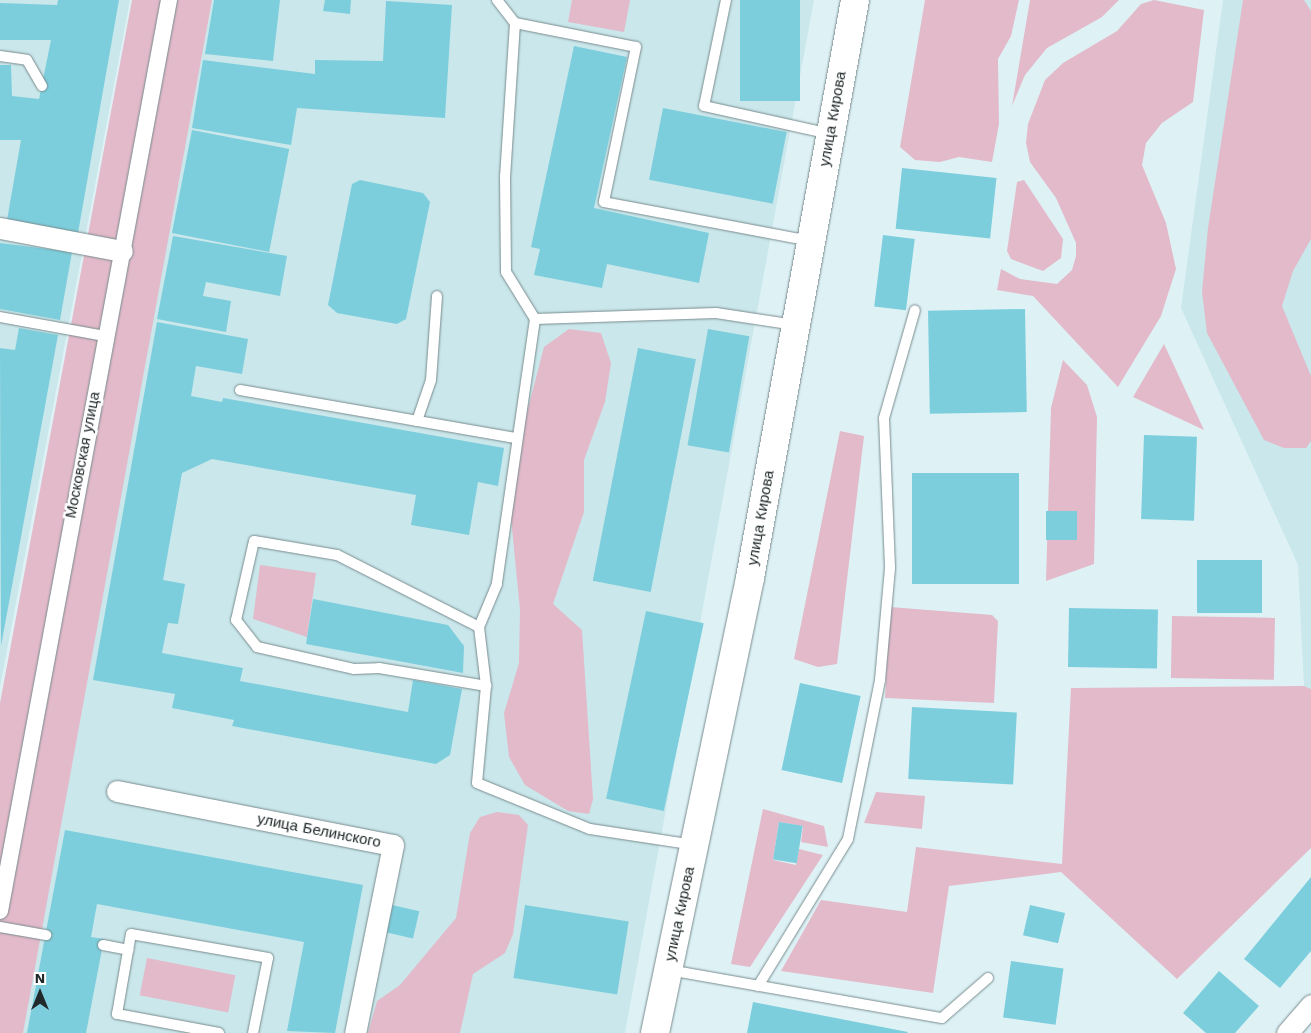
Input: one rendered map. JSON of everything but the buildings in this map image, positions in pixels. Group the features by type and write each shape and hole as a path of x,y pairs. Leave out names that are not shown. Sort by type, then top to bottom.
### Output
{"main road":[{"name":"улица Кирова","path":"655,1033 694,846 796,325 855,0"}],"street":[{"name":"Московская улица","path":"0,910 105,336 169,0"},
{"path":"0,228 122,251"},
{"name":"улица Белинского","path":"117,791 393,846 354,1033"},
{"path":"1287,1033 1311,1006"}],"lane":[{"path":"497,0 514,23 505,176 506,272 535,319 514,438 496,584 479,627 486,686 477,783 590,828 694,846"},
{"path":"726,0 704,106 830,134"},
{"path":"514,23 636,47 604,202 811,242"},
{"path":"0,56 27,60 42,86"},
{"path":"417,421 431,380 437,296"},
{"path":"758,986 848,839 880,680 890,576 884,418 915,310"},
{"path":"535,319 716,313 796,325"},
{"path":"0,318 105,336"},
{"path":"240,390 514,438"},
{"path":"479,627 337,555 254,541 236,620 257,646 354,669 379,668 486,686"},
{"path":"0,927 46,935"},
{"path":"214,1032 117,1014 132,934 268,958 253,1033"},
{"path":"103,945 129,950"},
{"path":"668,970 942,1018 988,978"}],"shaded area":[{"path":"0,0 130,0 0,687"},
{"path":"132,0 212,0 23,1033 0,1033 0,703"},
{"path":"208,0 814,0 625,1033 19,1033"},
{"path":"572,0 630,0 624,32 568,22"},
{"path":"925,0 1019,0 1011,36 998,59 999,124 992,162 959,157 940,162 915,160 900,147"},
{"path":"1030,0 1119,0 1102,17 1047,48 1025,75 1012,106"},
{"path":"1154,0 1204,10 1193,102 1162,123 1146,143 1142,165 1166,223 1176,269 1161,316 1118,387 1033,296 997,290 1001,269 1020,279 1057,284 1072,270 1076,256 1076,243 1056,198 1030,162 1026,143 1028,124 1045,80 1063,63 1117,31 1141,4"},
{"path":"1223,0 1311,0 1311,689 1304,686 1298,565 1181,308"},
{"path":"1243,0 1304,0 1311,11 1311,239 1293,271 1282,306 1311,376 1311,441 1306,448 1284,448 1264,440 1207,333 1202,292 1208,228"},
{"path":"1024,180 1063,239 1061,258 1043,271 1011,259 1007,251 1017,182"},
{"path":"569,329 601,333 611,363 605,402 584,460 584,512 553,604 582,630 593,799 589,814 568,811 525,785 509,757 504,713 519,663 520,610 511,518 518,447 544,347"},
{"path":"1164,344 1204,430 1133,397"},
{"path":"1063,360 1087,385 1097,417 1094,564 1046,581 1051,408"},
{"path":"840,431 864,436 837,664 818,667 794,659"},
{"path":"260,565 316,573 307,637 253,619"},
{"path":"890,607 992,615 998,621 994,703 885,698"},
{"path":"1172,616 1275,618 1274,680 1171,678"},
{"path":"1304,686 1311,689 1311,848 1177,979 1061,872 949,886 933,993 781,971 821,900 907,912 916,847 1062,864 1071,688"},
{"path":"876,792 925,796 922,829 864,823"},
{"path":"763,809 824,826 828,847 801,842 803,826 779,822 773,860 796,865 799,849 823,855 750,967 731,964"},
{"path":"497,812 519,815 528,825 513,934 505,953 473,974 460,1033 368,1033 377,1001 400,985 456,918 470,833 480,817"},
{"path":"147,958 235,975 228,1012 140,995"}]}
